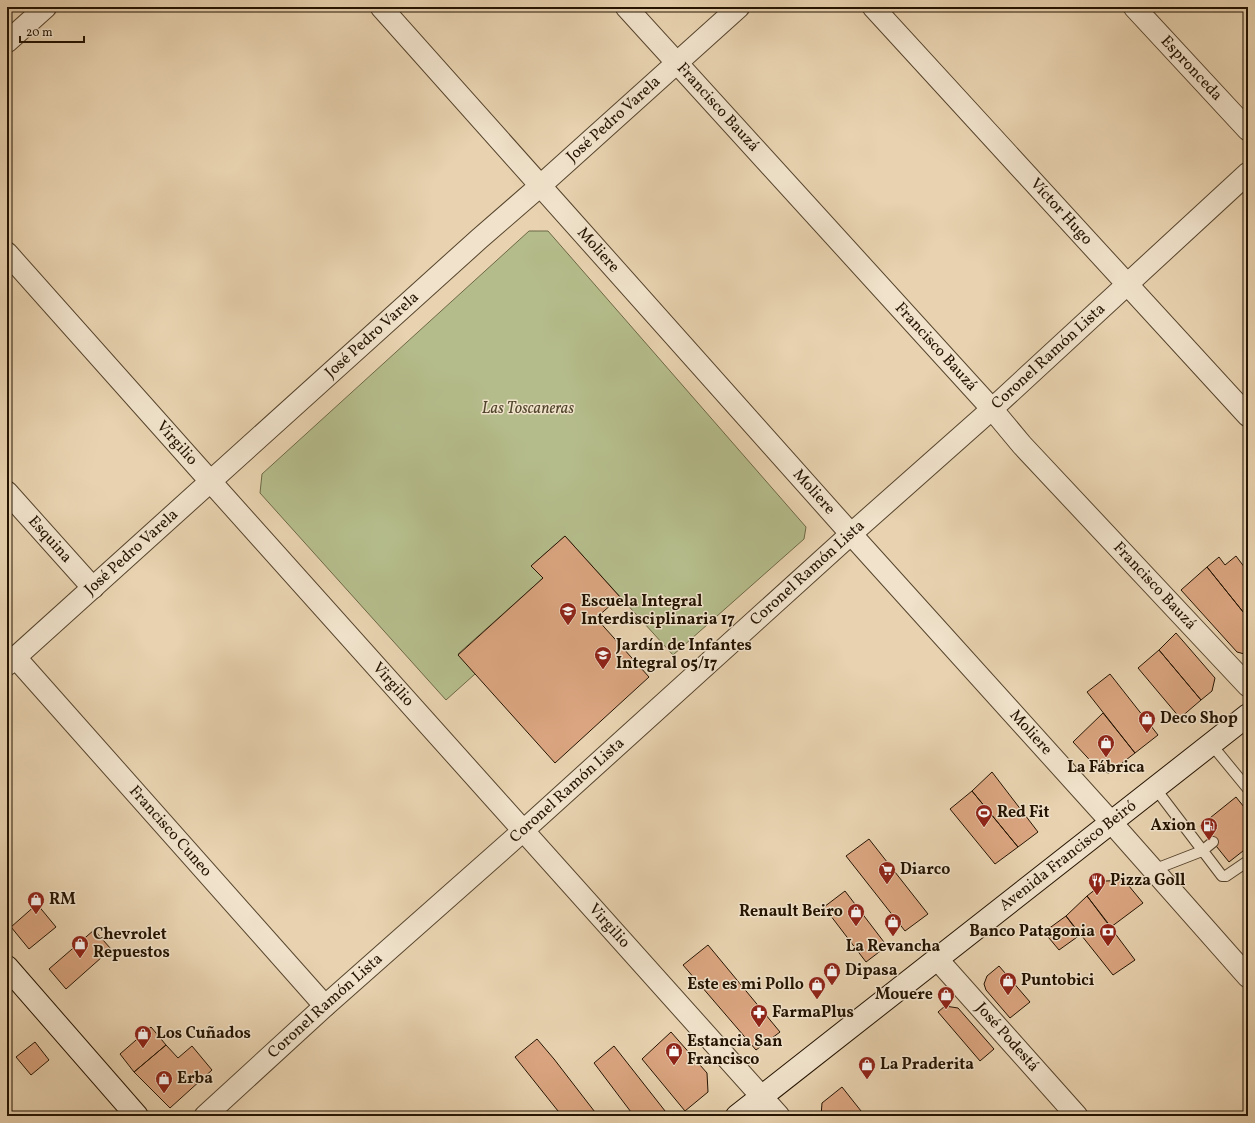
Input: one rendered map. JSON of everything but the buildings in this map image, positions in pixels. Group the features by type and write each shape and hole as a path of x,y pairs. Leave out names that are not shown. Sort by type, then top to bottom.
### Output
{"main road":[{"name":"Avenida Francisco Beiró","path":"737,1116 1248,715"},
{"path":"7,967 137,1116"}],"street":[{"path":"7,42 46,7"},
{"name":"Moliere","path":"381,7 1248,977"},
{"name":"Francisco Bauzá","path":"626,7 992,409 1022,445 1248,686"},
{"name":"José Pedro Varela","path":"11,661 739,7"},
{"name":"Víctor Hugo","path":"873,7 1248,416"},
{"name":"Espronceda","path":"1134,7 1248,130"},
{"name":"Coronel Ramón Lista","path":"205,1116 325,1006 524,830 851,534 992,409 1248,173"},
{"name":"Virgilio","path":"7,253 210,482 524,830 779,1116"},
{"name":"Esquina","path":"7,492 93,588"},
{"name":"Francisco Cuneo","path":"11,661 325,1006"},
{"name":"José Podestá","path":"937,959 1077,1116"}],"lane":[{"path":"1211,744 1248,789"},
{"path":"1155,788 1222,876 1226,876 1248,860"},
{"path":"1153,870 1202,851 1213,842"}],"green space":[{"name":"Las Toscaneras","path":"529,231 548,231 806,527 804,539 673,655 565,536 532,565 543,578 458,654 475,674 446,700 260,493 262,474"}],"place":[{"name":"Escuela Integral Interdisciplinaria 17","path":"568,626"},
{"name":"Jardín de Infantes Integral 05/17","path":"603,670"},
{"name":"Deco Shop","path":"1147,734"},
{"name":"La Fábrica","path":"1106,758"},
{"name":"Red Fit","path":"984,828"},
{"name":"Axion","path":"1209,841"},
{"name":"Diarco","path":"887,885"},
{"name":"Pizza Goll","path":"1097,896"},
{"name":"RM","path":"36,915"},
{"name":"Renault Beiro","path":"856,927"},
{"name":"La Revancha","path":"893,937"},
{"name":"Banco Patagonia","path":"1108,947"},
{"name":"Chevrolet Repuestos","path":"80,959"},
{"name":"Dipasa","path":"832,986"},
{"name":"Puntobici","path":"1008,996"},
{"name":"Este es mi Pollo","path":"817,1000"},
{"name":"Mouere","path":"946,1010"},
{"name":"FarmaPlus","path":"759,1028"},
{"name":"Los Cuñados","path":"143,1049"},
{"name":"Estancia San Francisco","path":"674,1066"},
{"name":"La Praderita","path":"867,1080"},
{"name":"Erba","path":"164,1094"}]}
